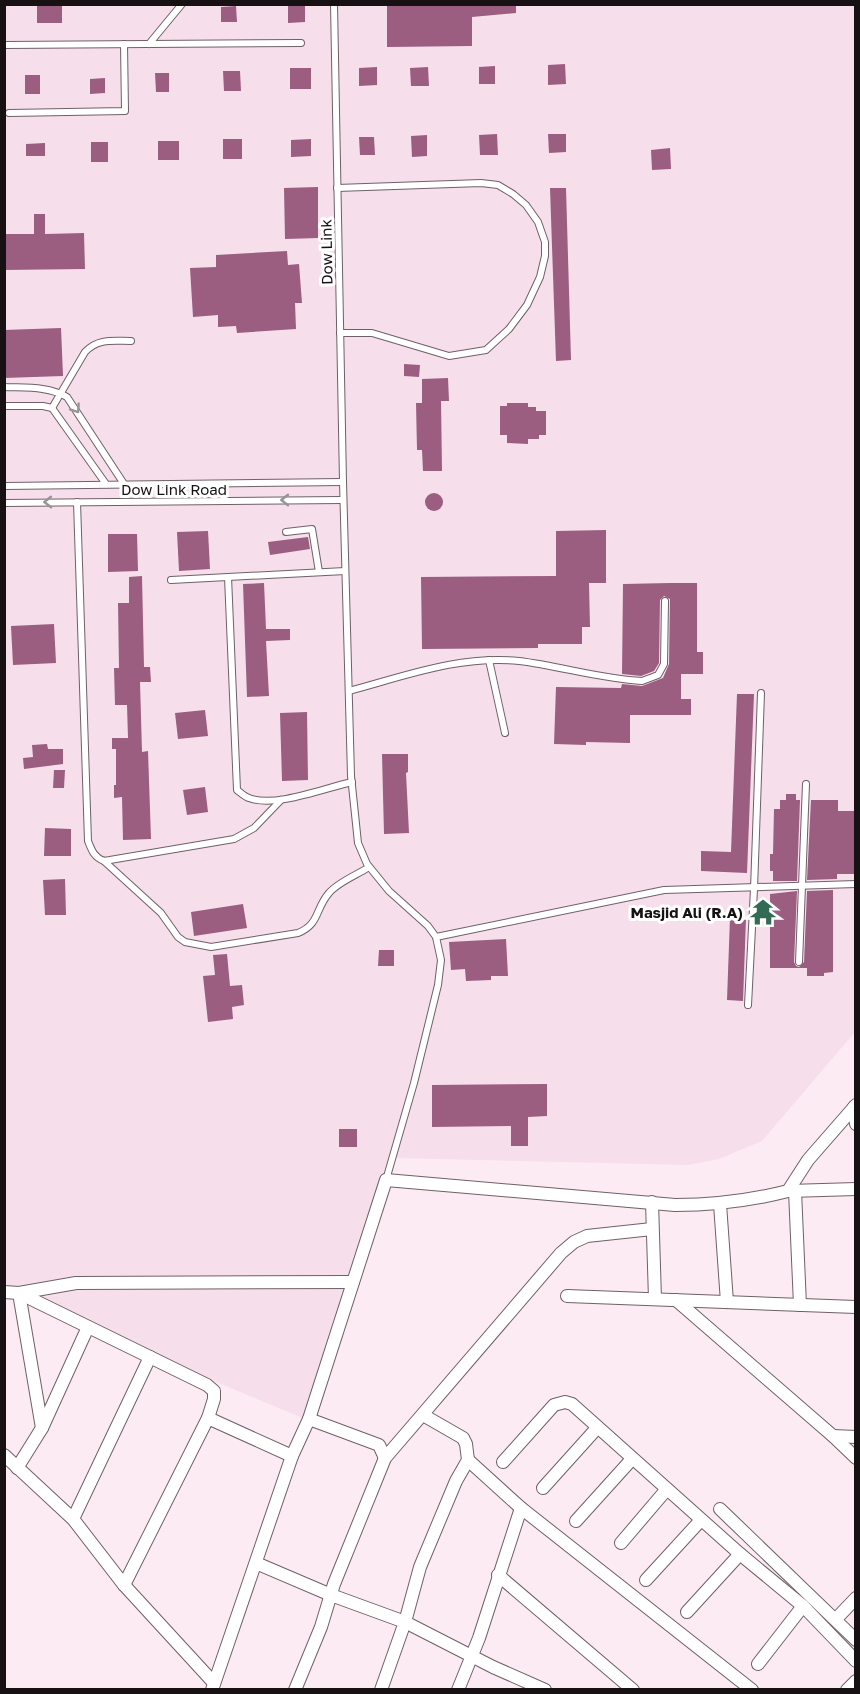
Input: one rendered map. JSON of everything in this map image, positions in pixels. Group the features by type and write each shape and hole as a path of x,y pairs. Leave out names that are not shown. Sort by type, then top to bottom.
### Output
{"street":[{"path":"854,1106 855,1124"},
{"path":"800,1305 791,1191 808,1160 854,1106"},
{"path":"4,1455 73,1519 124,1585 213,1686 292,1456 309,1419 386,1180 675,1204 720,1204 752,1200 791,1191 855,1189"},
{"path":"652,1202 655,1299"},
{"path":"720,1204 727,1302"},
{"path":"296,1689 385,1458 561,1253 574,1242 587,1236 652,1229"},
{"path":"4,1292 19,1293 76,1283 353,1282"},
{"path":"19,1293 207,1385 214,1391 208,1418 124,1585"},
{"path":"19,1293 42,1428"},
{"path":"567,1296 855,1307"},
{"path":"676,1300 833,1436 855,1458"},
{"path":"17,1468 42,1428 88,1327"},
{"path":"73,1519 150,1357"},
{"path":"503,1462 554,1405 565,1402 572,1404 740,1554 804,1606 855,1661"},
{"path":"423,1415 464,1438 468,1460 521,1508 752,1689"},
{"path":"208,1418 292,1456"},
{"path":"309,1419 379,1445 385,1458"},
{"path":"543,1488 597,1428"},
{"path":"833,1436 855,1437"},
{"path":"576,1521 632,1458"},
{"path":"381,1689 405,1622 420,1567 456,1481 468,1460"},
{"path":"621,1543 667,1489"},
{"path":"458,1689 472,1657 521,1508"},
{"path":"720,1509 836,1619 855,1640"},
{"path":"646,1580 701,1520"},
{"path":"687,1612 740,1554"},
{"path":"256,1563 331,1595 405,1622 541,1689"},
{"path":"498,1575 633,1689"},
{"path":"836,1619 855,1598"},
{"path":"758,1664 804,1606"},
{"path":"847,1689 855,1681"}],"lane":[{"path":"149,44 182,4"},
{"name":"Dow Link","path":"333,4 345,571 352,782 358,843 369,867 389,891 428,926 436,938"},
{"path":"9,113 124,111 124,44"},
{"path":"4,45 301,44"},
{"path":"337,188 481,183 498,185 526,205 538,222 545,242 545,256 540,277 527,305 510,329 486,350 449,356 372,333 340,333"},
{"path":"4,406 52,408 90,346 103,341 131,341"},
{"path":"4,387 47,389 62,394 72,403 124,484"},
{"name":"Dow Link Road","path":"52,408 106,484"},
{"name":"Dow Link Road","path":"4,486 343,482"},
{"name":"Dow Link Road","path":"4,503 343,500"},
{"path":"77,502 88,841 96,858 104,861 161,913 178,937 194,945 211,947 308,930 329,892 369,867"},
{"path":"286,532 309,529 313,531 319,573"},
{"path":"171,580 345,571"},
{"path":"228,577 237,790 254,800 281,800 352,782"},
{"path":"349,691 454,662 489,660 519,661 642,681 662,671 665,601"},
{"path":"489,660 505,733"},
{"path":"748,1005 761,693"},
{"path":"799,962 806,784"},
{"path":"104,861 234,839 254,828 281,800"},
{"path":"386,1180 414,1083 438,985 441,960 436,938 664,890 754,889 855,884"}],"shaded area":[{"path":"5,5 855,5 855,1032 762,1141 719,1159 688,1165 394,1158 305,1419 5,1294"}],"building":[{"path":"37,4 62,4 62,23 37,23"},
{"path":"387,4 516,4 516,13 472,17 472,46 387,47"},
{"path":"288,5 305,5 305,22 288,23"},
{"path":"236,6 237,22 221,22 221,7"},
{"path":"565,64 566,84 548,85 548,65"},
{"path":"495,66 495,84 479,84 479,67"},
{"path":"377,67 377,85 359,86 359,68"},
{"path":"428,67 429,86 411,86 410,68"},
{"path":"290,68 311,68 311,89 290,89"},
{"path":"223,71 240,71 241,91 224,91"},
{"path":"155,73 169,73 169,92 156,92"},
{"path":"25,75 40,75 40,94 25,94"},
{"path":"105,78 105,93 90,94 90,79"},
{"path":"497,134 498,155 480,155 479,135"},
{"path":"548,134 566,134 566,152 549,153"},
{"path":"427,135 427,156 412,157 411,136"},
{"path":"359,137 374,137 375,155 360,155"},
{"path":"223,139 242,139 242,159 223,159"},
{"path":"311,139 311,156 291,157 291,140"},
{"path":"158,141 179,141 179,160 158,160"},
{"path":"91,142 108,142 108,162 91,162"},
{"path":"45,143 45,156 26,156 26,144"},
{"path":"670,148 671,169 652,170 651,150"},
{"path":"318,187 318,238 285,239 284,188"},
{"path":"550,188 566,188 571,360 556,361"},
{"path":"34,214 45,214 45,234 84,233 85,269 4,270 4,234 34,234"},
{"path":"287,251 288,265 299,264 302,303 295,303 296,329 237,333 236,326 218,327 218,315 193,317 190,268 216,267 216,255"},
{"path":"61,328 63,376 4,378 4,330"},
{"path":"404,364 420,365 419,377 404,376"},
{"path":"448,378 449,401 441,401 442,471 423,471 422,450 417,450 416,403 422,403 422,379"},
{"path":"507,403 528,403 528,407 536,407 536,411 546,411 546,435 539,435 539,439 528,439 528,444 507,443 507,435 500,435 500,406 507,406"},
{"path":"434,493 440,496 443,502 440,508 434,511 428,508 425,502 428,496"},
{"path":"606,530 606,583 589,583 590,627 582,627 582,644 538,644 538,648 422,649 421,577 556,576 556,531"},
{"path":"208,531 210,569 179,571 177,532"},
{"path":"108,534 137,534 138,571 108,572"},
{"path":"308,537 310,549 270,555 268,542"},
{"path":"142,576 144,667 150,667 151,682 140,682 142,752 148,751 151,839 123,840 122,797 114,798 116,749 112,749 112,738 128,738 127,705 115,705 114,668 119,668 118,603 129,603 129,577"},
{"path":"264,583 266,629 290,629 290,640 266,641 269,696 247,697 243,584"},
{"path":"697,583 697,652 703,652 703,674 681,674 681,699 691,699 691,715 630,715 630,743 554,744 556,687 621,688 622,684 642,686 663,678 669,664 670,599 664,596 660,600 659,663 654,671 641,676 622,674 623,584"},
{"path":"54,624 56,663 13,665 11,626"},
{"path":"737,694 754,694 747,873 701,871 701,851 731,852"},
{"path":"205,710 208,736 178,739 175,713"},
{"path":"307,712 308,780 282,781 280,713"},
{"path":"47,744 48,749 63,749 63,764 24,769 23,758 33,757 32,745"},
{"path":"382,754 408,754 408,772 406,773 409,833 384,834"},
{"path":"54,770 65,770 64,788 53,788"},
{"path":"205,787 208,812 187,815 183,790"},
{"path":"786,794 796,794 796,800 800,800 797,881 773,881 773,871 770,871 770,854 773,854 774,809 780,809 780,800 786,800"},
{"path":"811,800 838,800 838,811 855,811 855,874 837,874 837,879 807,880"},
{"path":"45,828 71,829 71,856 44,856"},
{"path":"65,879 66,915 45,915 43,880"},
{"path":"833,890 833,972 824,973 824,976 807,976 807,968 770,968 770,894 797,891 794,962 799,967 804,962 807,891"},
{"path":"243,904 247,928 194,936 191,912"},
{"path":"730,918 746,918 743,1001 727,1000"},
{"path":"506,939 508,976 491,976 491,980 466,981 465,969 451,970 449,942"},
{"path":"379,950 394,950 394,966 378,966"},
{"path":"227,954 230,986 242,985 244,1005 232,1007 233,1019 208,1022 203,976 215,975 213,955"},
{"path":"547,1084 547,1116 528,1117 528,1146 511,1146 511,1126 432,1127 432,1085"},
{"path":"339,1129 357,1129 357,1147 339,1147"}],"place":[{"name":"Masjid Ali (R.A)","path":"763,912"}]}
